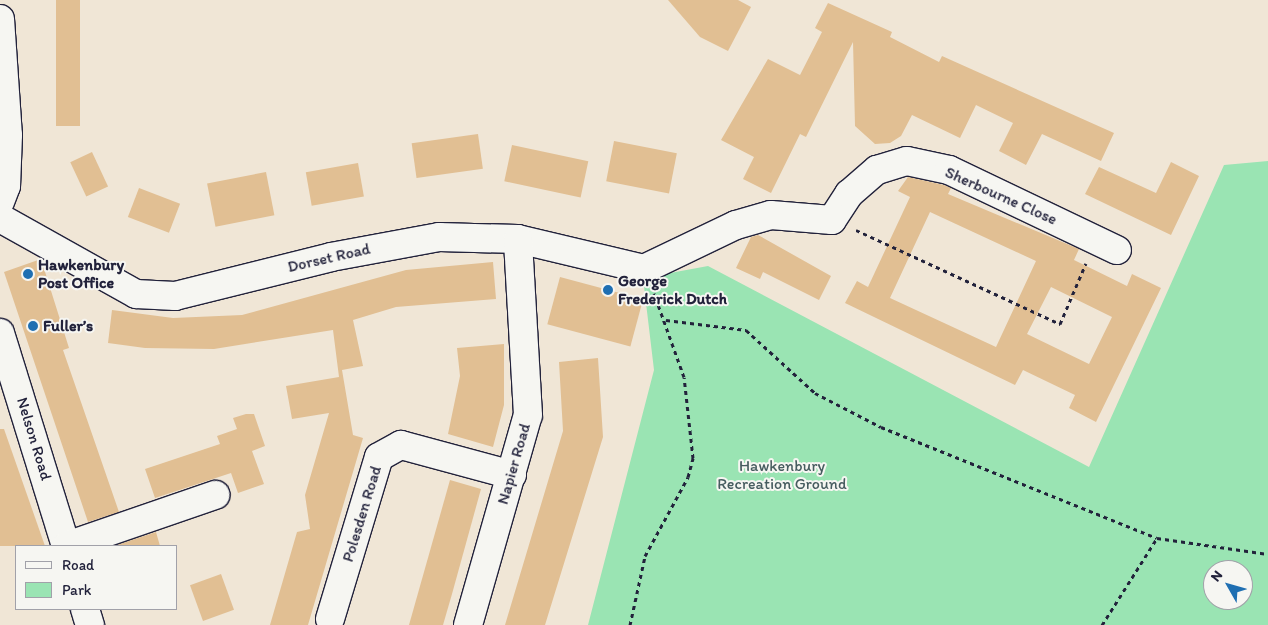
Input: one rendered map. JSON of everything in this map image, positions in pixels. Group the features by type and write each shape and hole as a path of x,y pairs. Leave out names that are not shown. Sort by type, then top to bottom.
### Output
{"street":[{"path":"0,19 8,135 6,186 0,202"},
{"name":"Sherbourne Close","path":"832,220 849,194 877,170 907,161 949,170 1107,245"},
{"path":"644,269 673,253 771,215 832,220"},
{"name":"Dorset Road","path":"0,218 136,294 174,296 396,244 439,238 518,239 644,269"},
{"name":"Napier Road","path":"468,625 528,415 518,239"},
{"name":"Nelson Road","path":"0,333 66,545"},
{"name":"Polesden Road","path":"330,620 379,457 401,445 512,475"},
{"path":"69,545 215,495"},
{"path":"85,610 90,625"}],"path":[{"path":"832,220 1060,324 1107,245"},
{"path":"630,625 645,556 693,458 684,377 666,320 644,269"},
{"path":"666,320 746,330 815,393 881,427 1157,538 1268,554"},
{"path":"1102,625 1157,538"}],"green space":[{"name":"Hawkenbury Recreation Ground","path":"1268,161 1268,625 588,625 654,370 643,278 708,266 1089,467 1224,165"}],"building":[{"path":"56,0 80,0 80,126 56,126"},
{"path":"668,0 738,0 751,7 728,51 700,37"},
{"path":"828,3 892,32 890,37 939,62 942,56 1114,133 1101,161 1042,134 1026,165 999,151 1013,123 976,105 960,138 912,115 901,136 890,143 875,144 855,126 853,42 806,137 800,134 771,193 743,179 754,157 721,140 768,59 800,75 822,32 815,28"},
{"path":"478,134 483,169 417,178 412,143"},
{"path":"614,141 677,153 669,193 606,181"},
{"path":"512,145 588,161 581,197 504,181"},
{"path":"92,152 108,186 86,197 70,162"},
{"path":"1171,162 1199,176 1171,235 1085,194 1099,167 1156,193"},
{"path":"358,163 364,196 312,206 306,172"},
{"path":"266,172 274,215 215,227 207,183"},
{"path":"908,177 944,185 951,188 948,194 1079,249 1074,260 1127,286 1132,274 1161,288 1096,422 1069,408 1075,395 1023,370 1015,385 845,303 857,281 868,287 910,197 898,191","holes":["930,212 1036,261 996,347 890,298","1051,287 1112,317 1089,364 1027,334"]},
{"path":"139,188 180,204 169,233 128,217"},
{"path":"758,235 831,276 819,300 763,272 760,279 736,268 751,237"},
{"path":"41,259 69,348 63,350 119,512 88,522 4,272"},
{"path":"493,262 496,299 396,307 353,320 363,366 342,370 353,435 363,438 308,625 270,625 297,532 310,529 305,495 329,413 292,419 286,386 339,377 333,330 214,349 145,348 108,343 112,310 173,318 242,315 406,270"},
{"path":"560,277 643,299 630,347 547,324"},
{"path":"504,344 504,405 493,447 448,434 460,376 457,348"},
{"path":"598,358 603,437 545,625 505,625 563,431 559,362"},
{"path":"254,414 265,446 252,451 264,484 238,493 231,473 155,498 145,469 220,444 217,436 237,429 233,418"},
{"path":"0,429 4,429 45,545 0,546"},
{"path":"450,480 481,489 452,594 443,625 409,625"},
{"path":"156,532 160,545 117,545"},
{"path":"221,574 234,610 203,621 190,585"}],"place":[{"name":"Hawkenbury Post Office","path":"28,274"},
{"name":"George Frederick Dutch","path":"608,290"},
{"name":"Fuller’s","path":"33,326"}]}
